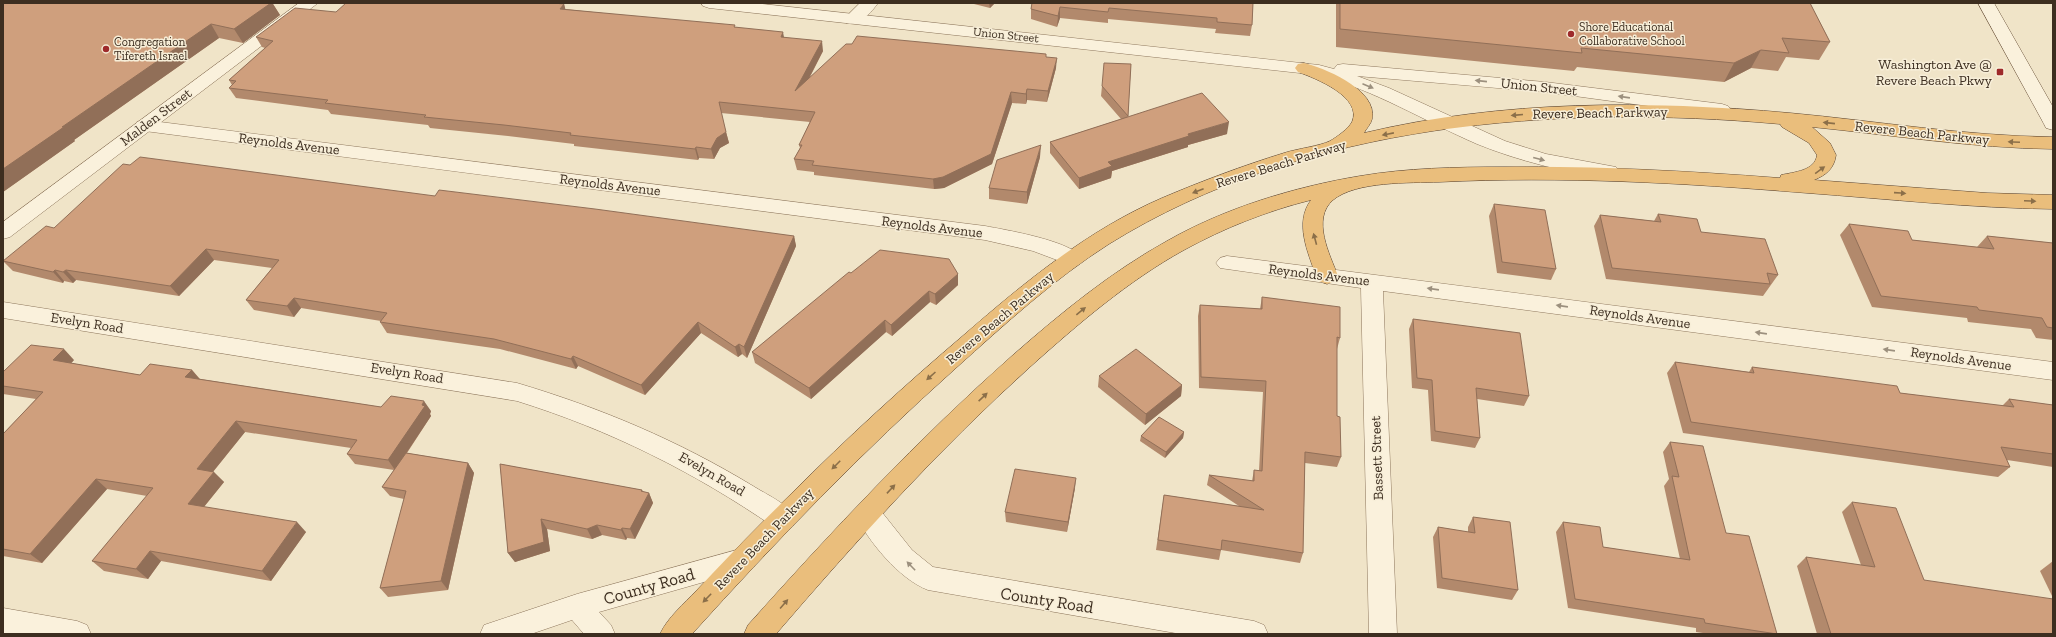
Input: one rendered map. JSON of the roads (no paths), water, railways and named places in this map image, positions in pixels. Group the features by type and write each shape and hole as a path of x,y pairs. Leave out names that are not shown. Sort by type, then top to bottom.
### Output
{"highway":[{"path":"1304,68 1325,75 1342,84 1360,104 1362,111 1362,124 1351,135 1332,147"},
{"name":"Revere Beach Parkway","path":"674,634 846,454 939,369 1020,299 1073,259 1123,227 1191,193 1259,168 1332,147 1399,132 1512,116 1601,111 1664,111 1773,117 1988,140 2053,143"},
{"path":"1755,183 1780,182 1810,176 1822,170 1827,160 1822,145 1811,135 1796,126 1773,117"},
{"path":"758,634 836,545 868,514 930,448 1014,368 1096,298 1137,269 1178,244 1223,223 1269,205 1344,185 1397,178 1452,175 1553,173 1634,175 1988,200 2053,202"},
{"path":"1327,276 1315,239 1312,221 1313,213 1325,196 1344,185"}],"street":[{"name":"Malden Street","path":"3,232 310,3"},
{"name":"Union Street","path":"709,3 1330,72 1355,80 1495,144 1530,156 1573,166 1634,175"},
{"path":"852,19 870,3"},
{"path":"1986,3 2053,124"},
{"name":"Union Street","path":"1304,68 1395,72 1522,85 1773,117"},
{"name":"Reynolds Avenue","path":"144,126 985,233 1032,242 1058,251 1073,259"},
{"name":"Reynolds Avenue","path":"1227,263 2053,371"},
{"name":"Bassett Street","path":"1372,281 1383,634"},
{"name":"Evelyn Road","path":"3,310 517,392 588,414 661,446 722,478 783,519"},
{"name":"County Road","path":"868,514 916,571 928,578 1254,634"},
{"name":"County Road","path":"494,634 577,606 674,578 744,560"},
{"name":"County Road","path":"577,606 601,634"},
{"path":"3,621 77,634"}],"place":[{"name":"Shore Educational Collaborative School","path":"1571,34"},
{"name":"Congregation Tifereth Israel","path":"106,49"},
{"name":"Washington Ave @ Revere Beach Pkwy","path":"2000,72"}]}
